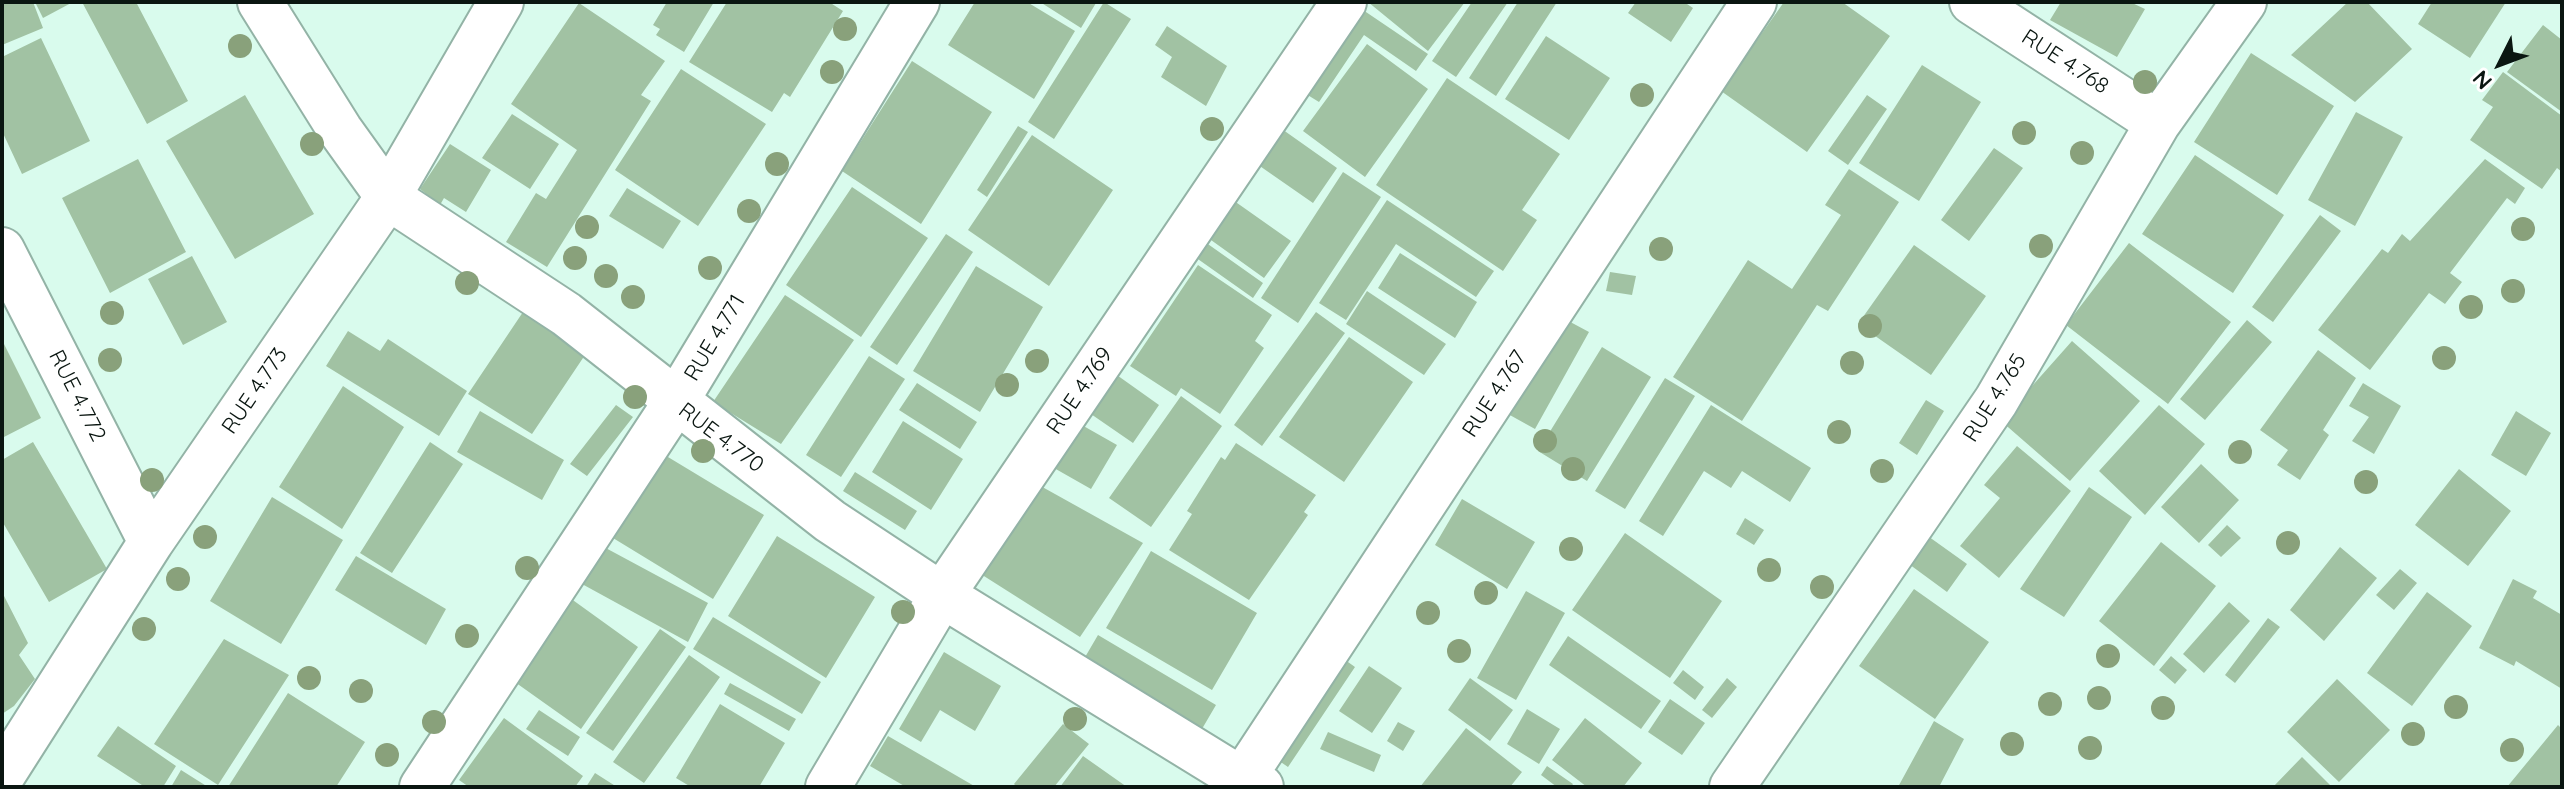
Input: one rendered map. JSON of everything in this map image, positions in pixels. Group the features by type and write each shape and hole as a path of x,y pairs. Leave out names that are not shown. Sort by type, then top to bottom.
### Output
{"street":[{"name":"RUE 4.770","path":"260,2 340,130 388,197 566,314 675,403 830,521 942,595 1246,784"},
{"name":"RUE 4.773","path":"2,776 151,542 388,197 501,2"},
{"name":"RUE 4.771","path":"422,787 675,403 917,2"},
{"name":"RUE 4.769","path":"828,787 942,595 1344,2"},
{"name":"RUE 4.767","path":"1246,784 1754,2"},
{"name":"RUE 4.768","path":"1972,2 2158,123"},
{"name":"RUE 4.765","path":"1732,787 1996,401 2158,123 2244,2"},
{"name":"RUE 4.772","path":"2,250 151,542"}],"building":[{"path":"33,2 43,28 2,45 2,3"},
{"path":"35,2 73,2 43,18"},
{"path":"82,2 136,2 188,101 147,124"},
{"path":"667,2 714,2 684,52 656,35 660,29 653,25"},
{"path":"727,2 829,2 843,11 790,97 784,93 772,112 689,62"},
{"path":"975,2 1027,2 1075,31 1034,99 948,45"},
{"path":"1040,2 1094,2 1096,3 1081,28"},
{"path":"1104,2 1131,19 1054,139 1028,122"},
{"path":"1368,2 1465,2 1428,51"},
{"path":"1472,2 1508,2 1456,77 1432,61"},
{"path":"1518,2 1557,2 1496,96 1469,78"},
{"path":"1636,2 1684,2 1693,8 1671,42 1628,13"},
{"path":"1784,2 1842,2 1890,36 1807,152 1721,91"},
{"path":"2061,2 2130,2 2145,9 2117,57 2050,20"},
{"path":"2348,2 2367,2 2412,49 2355,102 2291,55"},
{"path":"2432,2 2506,2 2470,58 2418,24"},
{"path":"579,3 665,61 641,95 651,101 547,267 506,242 536,193 546,199 577,150 511,104"},
{"path":"1363,10 1428,54 1416,71 1364,35 1319,102 1306,94"},
{"path":"2543,25 2562,40 2562,112 2507,72"},
{"path":"1167,26 1227,66 1206,106 1161,77 1172,57 1155,45"},
{"path":"1546,36 1610,78 1569,140 1505,99"},
{"path":"41,38 90,141 22,174 2,131 2,57"},
{"path":"1367,44 1428,89 1365,177 1303,131"},
{"path":"2251,53 2334,106 2277,195 2194,142"},
{"path":"912,61 992,112 921,224 842,171"},
{"path":"1922,65 1981,102 1919,201 1859,163"},
{"path":"681,69 766,124 698,226 615,170"},
{"path":"2503,72 2562,116 2562,172 2557,168 2542,189 2470,140 2493,107 2482,100"},
{"path":"1447,78 1560,154 1522,210 1537,220 1503,271 1376,185"},
{"path":"245,95 314,214 235,259 166,141"},
{"path":"1867,95 1887,109 1848,165 1828,151"},
{"path":"2356,112 2403,137 2355,226 2308,200"},
{"path":"512,114 559,144 530,189 482,158"},
{"path":"1018,126 1028,132 987,197 977,190"},
{"path":"1279,127 1337,168 1313,203 1254,162"},
{"path":"1032,135 1113,190 1049,286 968,230"},
{"path":"450,144 491,170 466,212 444,198 440,205 420,189"},
{"path":"1994,148 2023,168 1969,241 1941,220"},
{"path":"2195,155 2284,215 2233,293 2142,234"},
{"path":"138,159 186,252 110,293 62,198"},
{"path":"2485,159 2525,188 2515,204 2507,198 2450,273 2462,282 2445,304 2429,293 2370,370 2318,330 2382,249 2388,253 2402,234 2410,241"},
{"path":"1849,169 1899,202 1828,311 1817,305 1742,421 1673,377 1748,260 1792,289 1841,215 1825,205"},
{"path":"1343,172 1381,197 1298,323 1261,298"},
{"path":"852,187 928,238 861,337 786,285"},
{"path":"627,188 681,221 663,249 609,216"},
{"path":"1230,198 1291,241 1264,278 1204,235"},
{"path":"1387,200 1494,271 1476,297 1396,244 1346,320 1319,303"},
{"path":"2320,215 2341,231 2273,322 2252,307"},
{"path":"946,234 973,252 897,365 870,347"},
{"path":"1205,242 1263,283 1253,298 1195,257"},
{"path":"2129,243 2231,322 2168,404 2066,325"},
{"path":"1914,245 1986,296 1931,375 1858,324"},
{"path":"1400,253 1477,302 1455,338 1378,288"},
{"path":"192,256 227,322 183,345 148,279"},
{"path":"1198,265 1272,315 1255,341 1264,348 1220,414 1181,388 1176,396 1130,366"},
{"path":"976,266 1043,307 980,412 913,371"},
{"path":"1610,272 1636,276 1632,295 1606,291"},
{"path":"1367,291 1446,344 1424,375 1346,324"},
{"path":"785,295 854,340 781,444 713,402"},
{"path":"523,312 585,355 532,434 468,394"},
{"path":"1316,312 1345,333 1262,446 1234,425"},
{"path":"1561,317 1589,332 1535,429 1508,414"},
{"path":"2247,320 2272,342 2205,420 2180,399"},
{"path":"348,331 380,351 388,339 467,391 439,436 326,366"},
{"path":"1349,337 1413,382 1344,482 1279,437"},
{"path":"2,340 41,418 2,438"},
{"path":"2072,341 2140,401 2070,481 2001,421"},
{"path":"1602,347 1651,377 1587,481 1538,451"},
{"path":"2318,350 2356,378 2323,430 2329,435 2300,480 2277,465 2288,450 2260,430"},
{"path":"869,356 905,379 841,477 806,455"},
{"path":"1114,373 1159,405 1133,443 1088,412"},
{"path":"1665,378 1695,396 1625,509 1595,491"},
{"path":"917,383 977,422 960,449 899,410"},
{"path":"2363,383 2401,406 2374,454 2352,441 2369,417 2349,406"},
{"path":"343,386 404,427 342,529 279,487"},
{"path":"1181,396 1222,426 1151,527 1109,498"},
{"path":"1926,400 1944,411 1917,455 1899,443"},
{"path":"616,405 633,417 587,476 570,464"},
{"path":"1711,405 1811,468 1790,502 1742,471 1731,488 1704,471 1663,536 1639,521"},
{"path":"2159,405 2205,444 2145,515 2099,471"},
{"path":"480,411 564,460 542,500 457,452"},
{"path":"2516,411 2551,433 2526,476 2491,455"},
{"path":"903,421 963,459 931,510 872,472"},
{"path":"1080,424 1117,445 1091,489 1054,468"},
{"path":"33,442 107,569 49,602 2,521 2,460"},
{"path":"430,442 463,464 392,573 360,553"},
{"path":"1236,443 1316,495 1304,512 1308,515 1249,600 1169,550 1192,514 1187,511 1221,457 1225,460"},
{"path":"2017,446 2071,491 1999,578 1960,546 2000,498 1984,485"},
{"path":"663,454 764,515 713,599 613,538"},
{"path":"2201,464 2239,500 2199,543 2161,507"},
{"path":"2459,469 2511,511 2468,566 2415,525"},
{"path":"855,472 917,511 905,530 843,491"},
{"path":"1028,479 1143,543 1080,637 976,571"},
{"path":"2089,487 2132,517 2064,617 2020,589"},
{"path":"272,497 343,540 281,644 210,601"},
{"path":"1462,499 1535,542 1507,589 1435,545"},
{"path":"1745,518 1764,530 1754,545 1736,534"},
{"path":"2227,525 2241,538 2221,557 2208,545"},
{"path":"1918,529 1967,564 1947,592 1898,556"},
{"path":"1625,533 1722,601 1670,678 1572,610"},
{"path":"777,536 875,597 826,678 728,616"},
{"path":"2161,542 2216,586 2154,666 2099,621"},
{"path":"602,546 708,603 688,642 582,584"},
{"path":"2340,547 2377,578 2324,641 2290,610"},
{"path":"1151,551 1257,613 1212,690 1106,628"},
{"path":"356,556 446,609 426,645 335,590"},
{"path":"2400,569 2417,583 2394,610 2376,595"},
{"path":"2513,579 2537,591 2533,598 2562,615 2562,689 2516,661 2514,666 2479,648"},
{"path":"1914,589 1989,642 1935,719 1859,666"},
{"path":"1526,591 1565,613 1516,700 1477,678"},
{"path":"2,592 28,643 19,655 35,679 14,706 2,714"},
{"path":"2427,592 2472,626 2412,706 2367,673"},
{"path":"570,598 638,647 581,729 512,680"},
{"path":"2229,602 2250,621 2204,673 2183,654"},
{"path":"713,617 821,682 802,714 693,649"},
{"path":"2268,618 2280,627 2235,683 2225,675"},
{"path":"660,629 686,647 613,751 586,733"},
{"path":"1098,635 1216,705 1199,734 1081,664"},
{"path":"1568,636 1661,701 1641,729 1549,665"},
{"path":"224,639 289,675 218,785 154,744"},
{"path":"944,652 1001,686 975,731 940,710 921,742 899,729"},
{"path":"1334,652 1355,667 1288,767 1266,752"},
{"path":"689,655 720,677 644,783 613,762"},
{"path":"2171,656 2187,670 2175,684 2159,670"},
{"path":"1369,666 1402,688 1372,733 1339,711"},
{"path":"1683,670 1704,687 1695,700 1673,683"},
{"path":"1470,678 1513,710 1490,741 1448,710"},
{"path":"1727,678 1737,687 1712,718 1702,710"},
{"path":"2337,679 2390,730 2339,782 2287,732"},
{"path":"730,683 796,719 789,731 724,694"},
{"path":"288,693 365,742 336,787 228,787"},
{"path":"1670,699 1705,723 1682,755 1648,732"},
{"path":"720,704 785,743 759,787 691,787 676,778"},
{"path":"1527,709 1560,729 1539,764 1507,744"},
{"path":"539,710 580,737 568,756 526,729"},
{"path":"504,718 583,776 575,787 469,787 459,780"},
{"path":"1585,718 1642,763 1623,787 1587,787 1552,760"},
{"path":"1934,721 1964,739 1939,787 1898,787"},
{"path":"1398,722 1415,731 1403,751 1387,741"},
{"path":"1063,724 1089,744 1054,787 1017,787 1014,784"},
{"path":"2558,725 2562,729 2562,787 2507,787"},
{"path":"118,726 176,766 163,787 145,787 97,756"},
{"path":"1466,728 1522,772 1510,787 1420,787"},
{"path":"1328,732 1381,755 1374,772 1320,749"},
{"path":"888,736 976,787 906,787 870,766"},
{"path":"1083,756 1127,787 1060,787"},
{"path":"2302,757 2332,787 2273,787"},
{"path":"1547,766 1573,784 1571,787 1557,787 1541,775"},
{"path":"181,770 208,787 171,787"},
{"path":"595,773 617,787 586,787"}]}
